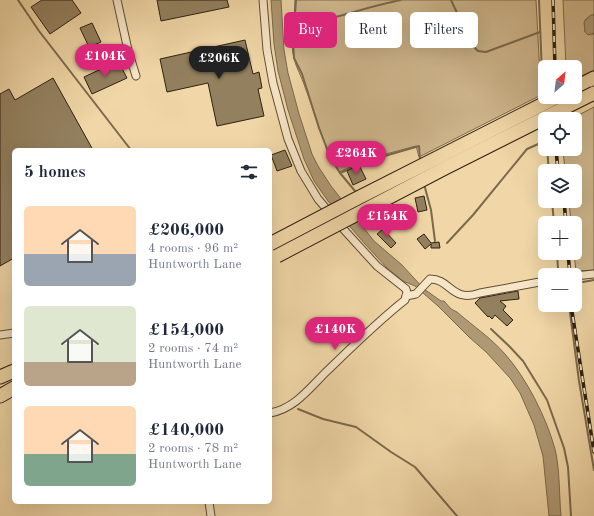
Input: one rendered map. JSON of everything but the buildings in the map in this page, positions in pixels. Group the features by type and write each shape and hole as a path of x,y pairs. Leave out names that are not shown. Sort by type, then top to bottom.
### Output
{"highway":[{"path":"582,84 594,78"},
{"path":"273,258 443,169 594,93"},
{"path":"272,243 543,104"},
{"path":"0,378 12,371"},
{"path":"0,396 12,389"}],"street":[{"path":"117,0 136,76"},
{"path":"263,0 273,83 288,139 301,171 318,199 376,266 407,291 405,300 326,372 307,392 292,405 272,413"},
{"path":"582,275 594,274"},
{"path":"406,296 416,294 430,279 434,279 463,296 472,296 480,293 538,281"},
{"path":"0,335 12,333"},
{"path":"209,504 212,516"}],"shaded area":[{"path":"271,0 281,0 284,50 288,73 299,114 312,154 318,166 331,186 374,241 402,265 424,289 441,301 444,301 451,309 457,312 494,343 505,354 521,375 541,411 555,449 559,474 561,516 549,516 543,456 534,425 520,393 510,378 486,352 438,306 415,286 403,281 388,269 328,201 314,181 304,159 288,110 278,71 274,44"},
{"path":"295,0 536,0 539,60 538,97 419,157 416,146 371,158 339,172 324,141 304,83 295,62 293,48 337,48 337,12 294,12"},
{"path":"563,0 594,0 594,15 591,15 585,20 585,32 592,35 594,33 594,70 582,76 582,60 566,60"},
{"path":"591,15 594,15 594,33 588,35 585,32 584,22"},
{"path":"594,107 594,270 582,271 582,268 576,268 575,260 582,260 582,216 570,216 570,208 582,208 582,164 564,164 564,156 582,156 582,113"}],"waterway":[{"path":"18,0 39,31 129,148"},
{"path":"296,0 293,41 294,58 302,74 330,157 340,173 355,191"},
{"path":"337,16 401,0"},
{"path":"451,0 472,45 478,51 486,52 540,32"},
{"path":"539,0 541,60"},
{"path":"447,243 473,215 527,149 538,144"},
{"path":"340,173 371,160 419,146 420,160"},
{"path":"548,156 548,164"},
{"path":"424,184 431,210 435,241"},
{"path":"553,208 553,216"},
{"path":"557,260 558,268"},
{"path":"583,282 594,280"},
{"path":"534,286 538,286"},
{"path":"570,312 579,381 594,470"},
{"path":"491,329 523,361 547,400 564,448 568,467 571,516"},
{"path":"298,409 323,419 356,427 415,467 457,516"}],"railway":[{"path":"553,0 555,60"},
{"path":"553,104 554,112"},
{"path":"557,156 557,164"},
{"path":"565,208 565,216"},
{"path":"569,260 569,268"},
{"path":"572,312 594,452"}]}
